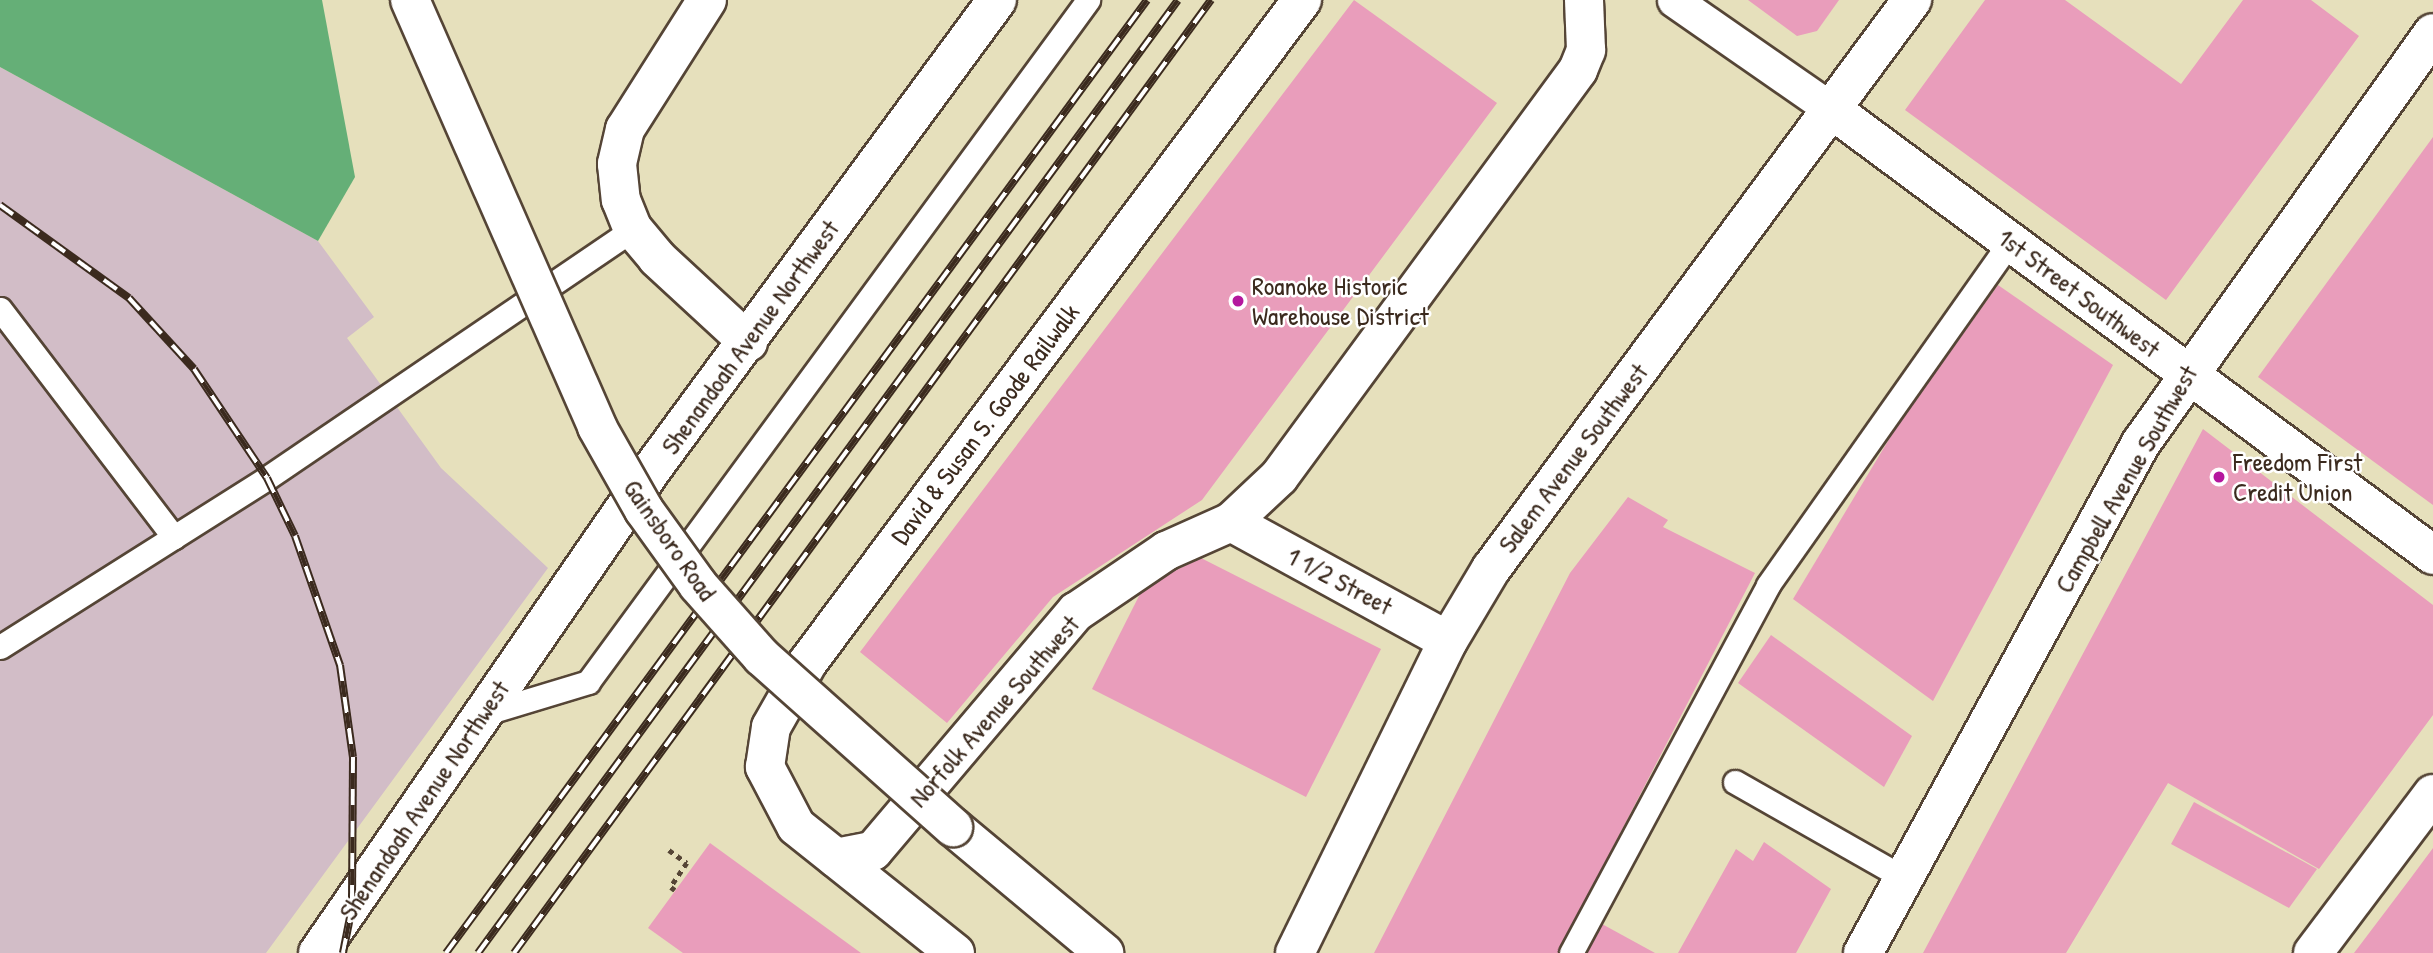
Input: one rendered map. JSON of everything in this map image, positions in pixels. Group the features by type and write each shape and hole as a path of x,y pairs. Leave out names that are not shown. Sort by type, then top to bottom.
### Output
{"street":[{"name":"Gainsboro Road","path":"410,0 580,390 644,510 762,657 953,827 1104,953"},
{"path":"707,0 625,129 617,164 621,200 633,229 748,342"},
{"name":"Shenandoah Avenue Northwest","path":"318,953 481,715 997,0"},
{"name":"David & Susan S. Goode Railwalk","path":"956,953 796,826 765,766 771,727 808,662 1301,0"},
{"name":"1st Street Southwest","path":"1674,0 1791,85 1831,109 2433,555"},
{"name":"Salem Avenue Southwest","path":"1295,953 1448,641 1491,569 1913,0"},
{"name":"Norfolk Avenue Southwest","path":"836,858 873,851 1076,612 1166,551 1231,522 1279,477 1578,70 1582,5"},
{"name":"Campbell Avenue Southwest","path":"1863,953 2141,443 2187,373 2433,33"},
{"name":"1 1/2 Street","path":"1231,522 1448,641"},
{"path":"2313,953 2433,794"}],"lane":[{"path":"481,715 589,682 1088,0"},
{"path":"0,647 174,537 633,229"},
{"path":"1571,953 1768,585 2010,242"},
{"path":"0,309 174,537"},
{"path":"1735,782 1904,878"}],"path":[{"path":"669,850 687,863 671,887 675,890"}],"shaded area":[{"path":"0,67 318,241 374,317 347,338 441,468 548,568 266,953 0,953"}],"green space":[{"path":"0,0 322,0 355,177 318,241 0,67"}],"building":[{"name":"Roanoke Historic Warehouse District","path":"1354,0 1497,103 1202,500 1053,597 947,723 860,652"},
{"path":"1748,0 1839,0 1817,31 1797,36"},
{"path":"1985,0 2065,0 2181,84 2243,0 2311,0 2359,36 2166,300 1905,110"},
{"path":"2433,137 2433,505 2258,377"},
{"path":"1998,285 2113,365 1933,701 1793,599 1897,426"},
{"path":"2203,429 2433,605 2433,715 2319,869 2168,783 2066,953 1923,953"},
{"path":"1628,497 1668,520 1663,527 1755,573 1558,953 1374,953 1570,573"},
{"path":"1201,558 1381,649 1306,797 1092,689 1144,586"},
{"path":"1771,635 1912,736 1884,787 1738,683"},
{"path":"2194,802 2317,869 2289,908 2171,844"},
{"path":"1764,842 1831,889 1796,953 1678,953 1736,849 1753,861"},
{"path":"710,843 861,953 683,953 648,928"},
{"path":"2433,848 2433,953 2354,953 2410,879"},
{"path":"1602,924 1655,953 1586,953"}],"railway":[{"path":"446,953 1147,0"},
{"path":"478,953 1178,0"},
{"path":"514,953 1211,0"},
{"path":"0,205 129,298 194,369 267,478 295,536 340,665 353,757 352,907 343,953"}],"place":[{"name":"Roanoke Historic Warehouse District","path":"1238,301"},
{"name":"Freedom First Credit Union","path":"2219,477"}]}
